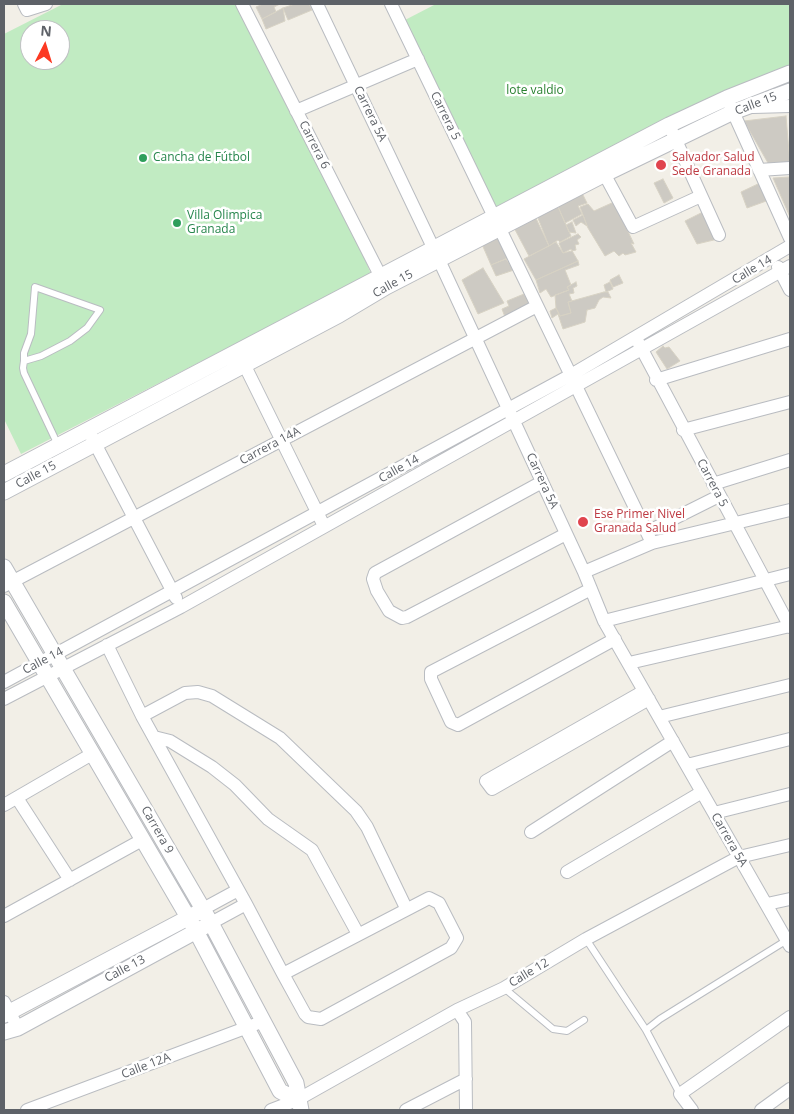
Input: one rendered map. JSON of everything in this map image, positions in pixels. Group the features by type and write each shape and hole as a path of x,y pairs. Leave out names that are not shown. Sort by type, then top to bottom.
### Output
{"street":[{"path":"25,7 46,4"},
{"name":"Carrera 6","path":"242,4 383,281"},
{"name":"Carrera 5A","path":"317,4 476,338 584,572 604,621 789,943"},
{"name":"Carrera 5","path":"391,4 649,538"},
{"path":"296,111 418,59"},
{"name":"Calle 15","path":"4,492 96,443 241,358 436,253 601,168 669,125 727,98 790,73"},
{"name":"Calle 15","path":"601,168 676,139 738,110 790,91"},
{"path":"727,98 738,110 759,170 790,238"},
{"path":"738,110 790,106"},
{"path":"669,125 718,235"},
{"path":"601,168 633,227 701,196"},
{"path":"759,170 790,168"},
{"name":"Calle 14","path":"59,661 107,645 181,607 577,387 638,343 790,246"},
{"path":"773,258 786,269 790,290"},
{"name":"Calle 14","path":"4,682 43,669 59,661 173,591 318,514 508,408 786,269"},
{"name":"Carrera 14A","path":"8,584 537,306"},
{"path":"656,380 790,339"},
{"name":"Carrera 5","path":"638,343 656,380 790,626"},
{"path":"241,358 324,526"},
{"name":"Calle 15","path":"4,474 88,430 241,358"},
{"path":"684,430 790,402"},
{"path":"88,430 181,607"},
{"path":"713,484 790,460"},
{"path":"542,482 375,573 373,579 377,591 389,611 402,618 408,617 566,534"},
{"path":"584,572 649,538 719,496"},
{"path":"649,538 734,523 790,510"},
{"name":"Carrera 9","path":"4,566 8,584 59,661 211,923 296,1084 299,1105"},
{"path":"604,621 790,574"},
{"path":"591,589 432,672 431,679 451,722 458,725 615,639"},
{"name":"Carrera 9","path":"4,602 196,931 280,1091 299,1105"},
{"path":"629,663 790,626"},
{"path":"107,645 142,716 305,1014 312,1019 321,1019 451,948 457,938 439,903 429,898 406,908 284,974"},
{"name":"Calle 14","path":"4,699 43,669"},
{"path":"659,716 790,685"},
{"path":"142,716 184,693 198,692 212,696 280,738 356,811 367,827 406,908"},
{"path":"647,695 492,789 486,781 647,695"},
{"path":"154,737 170,741 212,767 235,785 268,819 312,850 358,934"},
{"path":"687,766 790,739"},
{"path":"531,832 673,741"},
{"path":"4,805 92,754"},
{"path":"567,872 702,792"},
{"path":"714,813 790,794"},
{"path":"16,798 70,880"},
{"path":"4,916 142,840"},
{"name":"Calle 12","path":"270,1110 299,1105 457,1010 504,988 586,939 739,857 790,845"},
{"name":"Calle 13","path":"6,1010 188,918 238,890"},
{"path":"767,904 790,899"},
{"name":"Calle 13","path":"11,1030 246,904"},
{"path":"6,1010 11,1030"},
{"path":"457,1010 465,1022 466,1110"},
{"path":"692,1110 680,1094 790,1017"},
{"name":"Calle 12A","path":"27,1110 264,1021"},
{"path":"406,1110 466,1079"},
{"path":"760,1110 790,1089"}],"lane":[{"path":"24,361 41,356 70,341 87,328 100,310 35,287 31,334 24,361 25,378 58,445"},
{"path":"586,939 646,1030 680,1094"},
{"path":"646,1030 660,1019 789,943"},
{"path":"504,988 553,1029 567,1031 584,1020"}],"green space":[{"name":"Villa Olimpica Granada","path":"63,4 242,4 336,191 371,274 21,454 4,419 4,34 20,26 20,70 70,70 70,20 32,20"},
{"name":"lote valdio","path":"436,4 790,4 790,68 494,210 405,20"}],"building":[{"path":"263,4 280,4 274,7 276,12 262,19 256,7"},
{"path":"295,4 309,4 312,10 288,20 283,8"},
{"path":"283,8 285,21 266,29 262,19"},
{"path":"786,116 790,164 768,163 744,121"},
{"path":"790,177 790,217 773,178"},
{"path":"663,179 673,198 664,203 654,183"},
{"path":"760,183 769,200 747,208 741,192"},
{"path":"581,191 587,203 578,206 582,214 565,223 556,202"},
{"path":"556,202 571,236 560,242 558,240 549,246 536,213"},
{"path":"614,202 636,252 625,255 623,253 619,256 614,251 605,256 588,228 580,207 588,204 594,211"},
{"path":"705,211 718,239 697,244 685,221"},
{"path":"534,214 549,246 529,256 512,224"},
{"path":"583,215 587,226 581,222 576,226 573,220"},
{"path":"572,222 576,233 569,232 566,225"},
{"path":"498,233 510,257 491,265 481,242"},
{"path":"578,234 581,237 577,240 579,244 575,245 576,250 563,253 559,243"},
{"path":"556,242 563,253 571,249 578,261 536,280 524,259"},
{"path":"506,259 514,270 496,276 491,265"},
{"path":"578,261 579,265 565,270 571,285 567,287 569,290 551,297 546,289 540,293 536,280"},
{"path":"483,268 504,303 478,314 462,280"},
{"path":"619,275 623,283 613,287 610,280"},
{"path":"576,282 577,286 573,288 574,293 569,294 572,301 568,302 571,313 560,316 556,308 555,295 569,290 567,287"},
{"path":"610,282 613,289 606,292 604,285"},
{"path":"608,292 611,298 603,297 595,308 587,310 585,322 563,329 558,314 552,318 550,311 556,308 560,316 571,313 568,302"},
{"path":"524,294 531,306 505,317 502,309 509,306 507,301"},
{"path":"663,346 665,348 669,347 680,361 667,369 656,352"}],"place":[{"name":"Cancha de Fútbol","path":"143,158"},
{"name":"Salvador Salud Sede Granada","path":"661,165"},
{"name":"Villa Olimpica Granada","path":"177,223"},
{"name":"Ese Primer Nivel Granada Salud","path":"583,522"}]}
